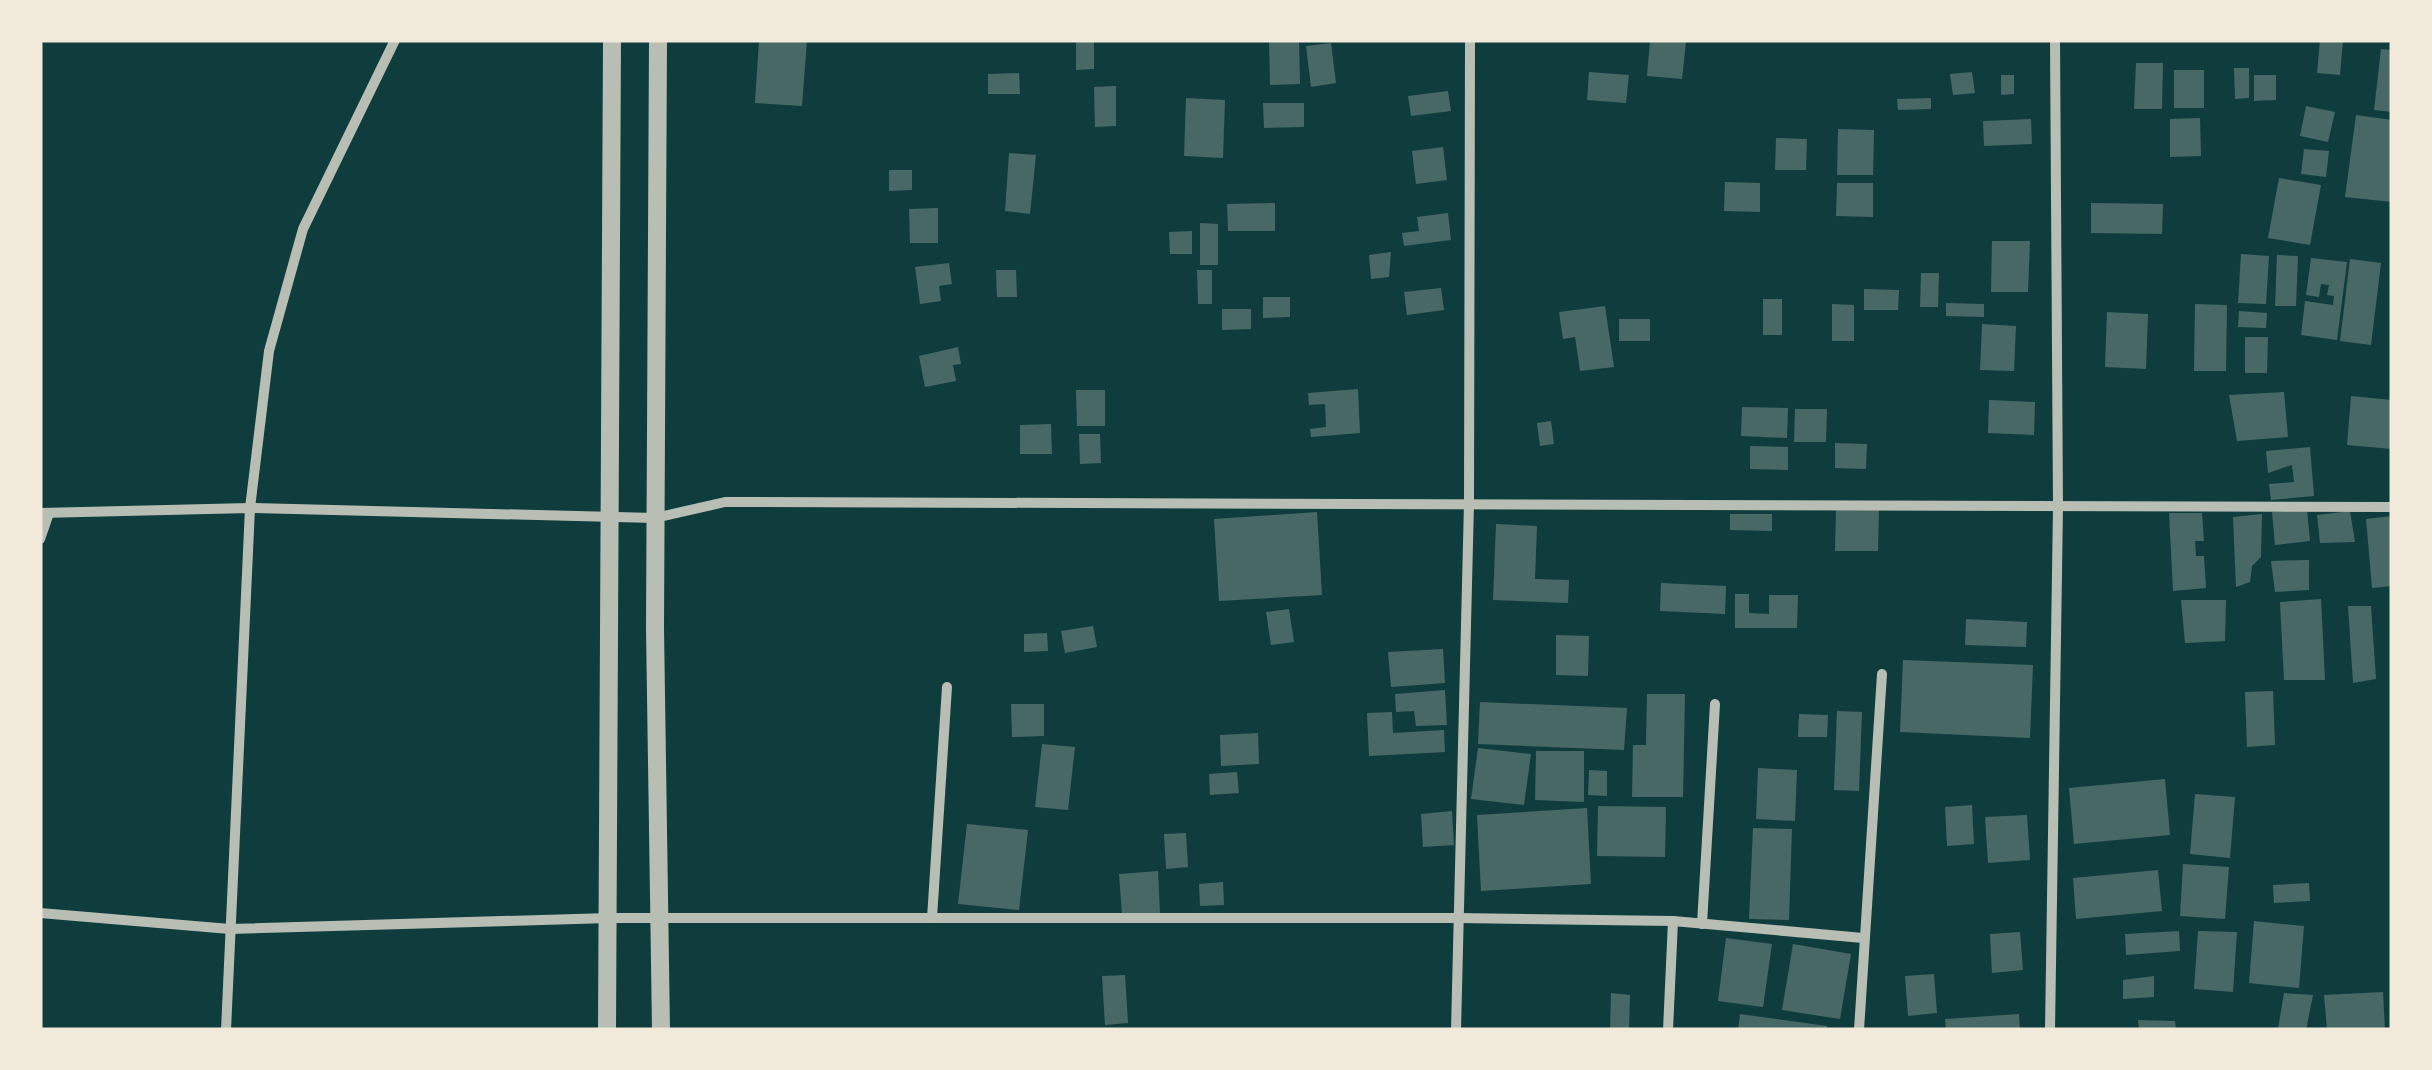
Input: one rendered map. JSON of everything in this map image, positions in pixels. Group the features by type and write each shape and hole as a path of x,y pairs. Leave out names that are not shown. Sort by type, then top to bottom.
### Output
{"street":[{"path":"226,1030 250,508 269,350 303,229 395,40"},
{"path":"607,1030 612,40"},
{"path":"658,40 655,518 661,1030"},
{"path":"1456,1030 1468,503 1470,40"},
{"path":"2050,1030 2058,507 2054,40"},
{"path":"40,538 45,513 250,508 612,519 655,518 724,502 2392,506"},
{"path":"1859,1030 1882,674"},
{"path":"932,918 948,686"},
{"path":"1702,924 1715,704"},
{"path":"40,912 230,929 609,918 1458,918 1673,921 1863,938"},
{"path":"1668,1030 1673,921"}],"building":[{"path":"759,40 807,40 802,106 755,103"},
{"path":"1076,40 1094,40 1094,69 1076,70"},
{"path":"1269,40 1299,40 1300,84 1270,85"},
{"path":"1650,40 1686,42 1682,79 1647,76"},
{"path":"2320,40 2343,40 2340,75 2317,73"},
{"path":"1331,43 1336,83 1311,87 1306,46"},
{"path":"2381,49 2392,50 2392,112 2374,110"},
{"path":"2136,63 2163,63 2162,109 2134,109"},
{"path":"2234,68 2249,68 2249,98 2235,99"},
{"path":"2174,70 2204,70 2204,108 2174,108"},
{"path":"1589,72 1629,75 1626,103 1587,100"},
{"path":"1972,72 1975,93 1953,95 1950,74"},
{"path":"1019,73 1020,94 988,94 988,74"},
{"path":"2001,75 2014,75 2014,94 2001,95"},
{"path":"2254,75 2276,75 2276,100 2254,101"},
{"path":"1116,86 1116,126 1095,127 1094,87"},
{"path":"1448,91 1451,111 1411,116 1408,96"},
{"path":"1186,98 1225,100 1223,158 1184,156"},
{"path":"1931,98 1931,109 1898,110 1897,99"},
{"path":"1263,103 1304,103 1304,127 1264,128"},
{"path":"2306,106 2335,112 2328,142 2300,136"},
{"path":"2356,115 2392,120 2392,202 2345,197"},
{"path":"2200,118 2201,156 2170,157 2170,119"},
{"path":"2031,119 2032,144 1984,146 1983,121"},
{"path":"1838,129 1874,130 1873,175 1837,175"},
{"path":"1776,138 1807,139 1806,170 1775,170"},
{"path":"1443,147 1447,180 1416,184 1412,151"},
{"path":"2304,149 2329,151 2326,177 2301,174"},
{"path":"1009,153 1036,155 1030,214 1005,211"},
{"path":"889,170 912,170 912,190 889,191"},
{"path":"2279,178 2321,185 2310,245 2268,238"},
{"path":"1725,182 1760,183 1760,212 1724,211"},
{"path":"1837,183 1873,183 1873,217 1836,216"},
{"path":"1275,203 1275,231 1228,231 1227,204"},
{"path":"2091,203 2163,204 2162,234 2091,233"},
{"path":"938,208 938,243 910,243 909,209"},
{"path":"1448,213 1451,240 1404,246 1402,233 1419,231 1417,217"},
{"path":"1200,223 1218,224 1218,265 1200,265"},
{"path":"1192,231 1192,254 1170,254 1169,232"},
{"path":"1992,241 2030,241 2028,292 1991,292"},
{"path":"1391,252 1389,277 1371,279 1369,255"},
{"path":"2241,254 2269,256 2266,304 2238,303"},
{"path":"2277,255 2298,256 2296,306 2275,306"},
{"path":"2311,258 2347,262 2337,340 2301,335 2305,301 2333,305 2334,296 2327,295 2329,285 2321,284 2319,297 2306,295"},
{"path":"2350,259 2381,263 2371,345 2340,341"},
{"path":"949,263 952,284 939,286 941,301 920,304 915,267"},
{"path":"996,270 1016,270 1017,297 997,297"},
{"path":"1197,270 1212,270 1212,304 1198,304"},
{"path":"1921,273 1939,273 1938,307 1920,307"},
{"path":"1441,288 1444,310 1407,315 1404,292"},
{"path":"1864,289 1899,290 1898,310 1864,310"},
{"path":"1263,297 1290,297 1290,317 1263,318"},
{"path":"1763,299 1782,299 1782,335 1763,335"},
{"path":"1946,303 1984,304 1984,317 1946,316"},
{"path":"1832,304 1854,305 1854,341 1832,341"},
{"path":"2195,304 2227,305 2226,371 2194,371"},
{"path":"1605,306 1614,367 1580,371 1575,337 1563,339 1559,312"},
{"path":"1222,309 1251,309 1251,329 1222,330"},
{"path":"2239,311 2267,313 2266,328 2238,327"},
{"path":"2107,312 2148,314 2146,369 2105,367"},
{"path":"1619,319 1650,319 1650,341 1619,341"},
{"path":"1982,324 2016,326 2014,371 1980,370"},
{"path":"2245,337 2268,337 2267,373 2245,373"},
{"path":"958,347 961,364 953,365 956,381 925,387 919,356"},
{"path":"1358,389 1360,433 1311,437 1310,429 1326,427 1325,404 1309,405 1308,393"},
{"path":"1076,390 1105,390 1105,426 1077,426"},
{"path":"2284,392 2288,437 2237,441 2229,395"},
{"path":"2351,396 2392,400 2392,449 2347,445"},
{"path":"1989,400 2035,402 2034,435 1988,433"},
{"path":"1742,407 1788,408 1787,438 1741,436"},
{"path":"1795,409 1827,409 1826,442 1794,442"},
{"path":"1551,421 1554,444 1540,446 1537,423"},
{"path":"1051,424 1052,454 1020,454 1020,425"},
{"path":"1079,434 1100,434 1101,463 1080,464"},
{"path":"1835,443 1867,444 1866,469 1835,468"},
{"path":"1750,446 1788,447 1788,470 1750,469"},
{"path":"2310,447 2314,496 2271,500 2269,484 2294,482 2292,465 2268,473 2266,451"},
{"path":"1836,508 1879,509 1878,551 1835,551"},
{"path":"2307,509 2310,541 2275,545 2272,512"},
{"path":"2350,511 2355,542 2320,543 2317,515"},
{"path":"1317,512 1322,595 1219,601 1214,519"},
{"path":"2169,513 2202,513 2204,541 2195,541 2196,556 2204,556 2206,588 2173,591"},
{"path":"1730,514 1772,514 1772,531 1730,530"},
{"path":"2262,514 2261,557 2252,566 2250,582 2236,587 2233,517"},
{"path":"2392,516 2392,586 2372,588 2366,519"},
{"path":"1496,524 1537,526 1535,579 1569,580 1568,603 1493,600"},
{"path":"2309,560 2309,590 2275,592 2271,561"},
{"path":"1661,583 1726,586 1725,614 1660,611"},
{"path":"1735,594 1749,594 1749,613 1769,614 1769,595 1798,595 1797,628 1735,628"},
{"path":"2321,599 2325,680 2284,680 2280,602"},
{"path":"2181,600 2226,600 2225,641 2185,643"},
{"path":"2348,606 2371,606 2376,679 2353,683"},
{"path":"1289,609 1294,642 1271,645 1266,612"},
{"path":"1966,619 2027,622 2026,647 1965,645"},
{"path":"1093,626 1097,647 1065,653 1061,631"},
{"path":"1047,633 1048,651 1024,652 1024,634"},
{"path":"1556,635 1589,636 1588,676 1556,675"},
{"path":"1443,649 1445,683 1391,687 1388,652"},
{"path":"1903,660 2033,665 2030,738 1900,732"},
{"path":"1445,690 1447,725 1416,726 1414,711 1396,712 1395,694"},
{"path":"2273,691 2275,745 2247,747 2245,692"},
{"path":"1647,694 1685,694 1683,797 1632,797 1633,745 1646,745"},
{"path":"1480,702 1627,708 1624,750 1478,744"},
{"path":"1011,704 1044,704 1044,736 1012,737"},
{"path":"1837,711 1862,712 1859,791 1834,790"},
{"path":"1392,712 1393,733 1444,730 1445,752 1369,756 1367,713"},
{"path":"1799,714 1828,715 1827,737 1798,737"},
{"path":"1258,733 1259,764 1221,766 1220,735"},
{"path":"1042,744 1075,747 1068,810 1035,807"},
{"path":"1478,748 1531,754 1524,805 1471,799"},
{"path":"1536,751 1584,751 1584,802 1535,800"},
{"path":"1758,768 1797,770 1795,821 1756,819"},
{"path":"1589,770 1607,771 1607,796 1588,795"},
{"path":"1237,772 1239,793 1210,795 1209,774"},
{"path":"2165,779 2170,835 2074,844 2069,788"},
{"path":"2195,794 2235,797 2230,858 2190,854"},
{"path":"1972,805 1974,844 1947,846 1945,807"},
{"path":"1598,806 1666,807 1665,857 1597,856"},
{"path":"1587,808 1591,884 1481,891 1477,815"},
{"path":"1452,811 1454,845 1423,847 1421,814"},
{"path":"2027,815 2030,860 1988,863 1985,817"},
{"path":"967,824 1028,830 1019,910 958,904"},
{"path":"1753,828 1792,829 1789,920 1749,919"},
{"path":"1186,833 1188,867 1166,869 1164,834"},
{"path":"2183,864 2229,867 2225,919 2180,916"},
{"path":"2158,870 2162,911 2076,919 2073,878"},
{"path":"1158,871 1160,913 1122,915 1119,874"},
{"path":"1223,882 1224,905 1200,906 1199,884"},
{"path":"2309,883 2310,901 2274,903 2273,885"},
{"path":"2254,921 2304,926 2299,988 2249,983"},
{"path":"2179,931 2180,951 2126,955 2125,934"},
{"path":"2198,931 2237,932 2233,992 2194,989"},
{"path":"2020,932 2023,970 1992,973 1990,934"},
{"path":"1726,938 1772,944 1763,1007 1718,1001"},
{"path":"1793,944 1851,954 1840,1019 1782,1010"},
{"path":"1934,974 1937,1013 1908,1016 1905,976"},
{"path":"1125,975 1128,1023 1105,1025 1102,976"},
{"path":"2154,976 2154,997 2123,999 2123,980"},
{"path":"2383,992 2385,1030 2327,1030 2324,995"},
{"path":"1611,993 1630,995 1629,1030 1610,1030"},
{"path":"2284,993 2313,995 2306,1030 2278,1029"},
{"path":"1740,1014 1827,1026 1827,1030 1738,1030"},
{"path":"2019,1014 2020,1030 1946,1030 1945,1019"},
{"path":"2138,1020 2175,1021 2176,1030 2139,1030"}]}
